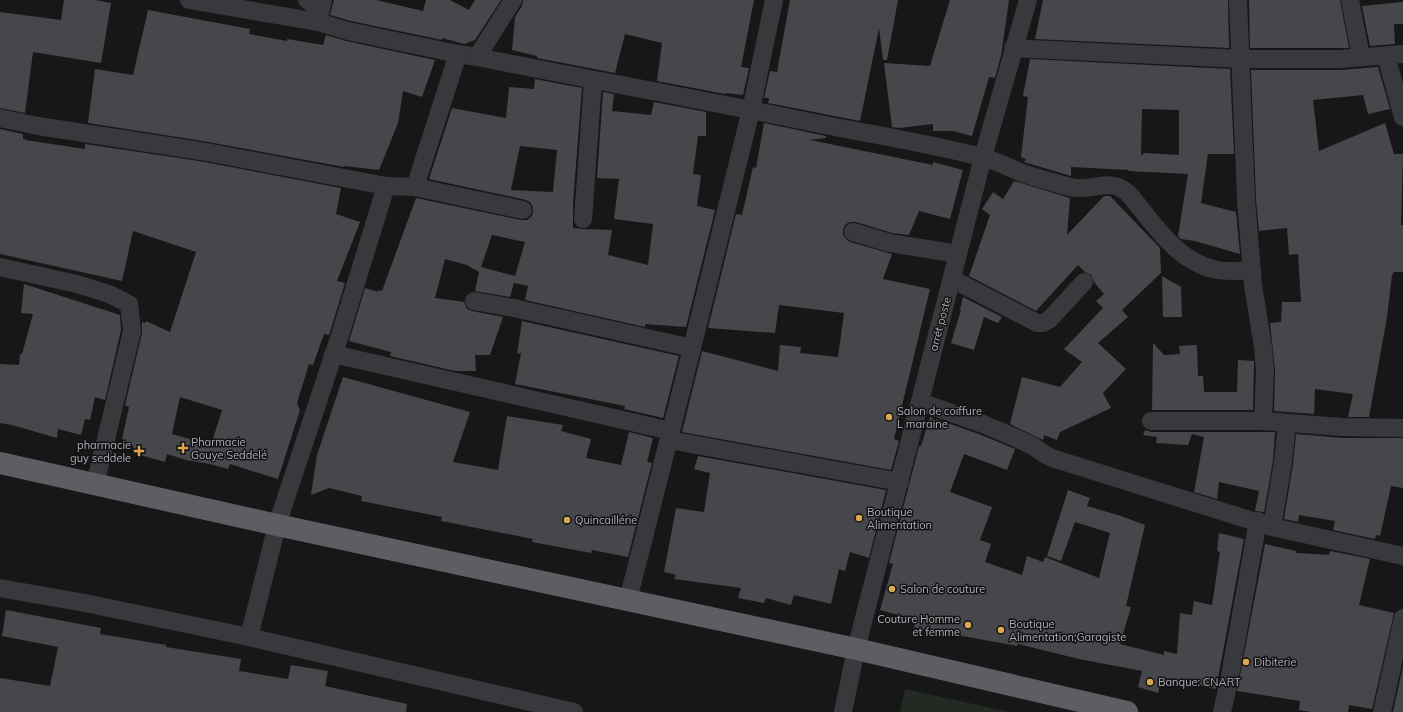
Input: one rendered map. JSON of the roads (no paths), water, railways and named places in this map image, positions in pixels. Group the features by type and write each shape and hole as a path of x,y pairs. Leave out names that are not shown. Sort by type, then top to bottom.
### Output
{"highway":[{"path":"0,463 277,525 856,649 1127,712"}],"street":[{"path":"190,0 317,8 348,31 593,81 751,110 983,157 1025,174 1072,188 1085,189 1105,184 1121,188 1128,193 1171,245 1193,262 1223,271 1252,270"},
{"path":"477,57 514,0"},
{"path":"628,600 751,110 774,0"},
{"name":"arrét poste","path":"843,712 856,649 983,157 1028,0"},
{"path":"1238,0 1246,200 1252,270 1265,370 1263,421"},
{"path":"1350,0 1361,58"},
{"path":"1013,48 1241,59 1361,58 1394,55 1403,117"},
{"path":"415,187 458,54"},
{"path":"583,219 593,81"},
{"path":"0,118 38,126 201,151 386,186 415,187 523,210"},
{"path":"249,637 277,525 386,186"},
{"path":"853,232 890,243 958,254"},
{"path":"0,267 77,284 109,294 129,304 132,331 95,485"},
{"path":"952,279 1037,323 1043,323 1049,320 1084,282"},
{"path":"474,301 601,327 692,348"},
{"path":"333,354 670,435 900,482"},
{"path":"920,402 983,424 1021,440 1052,458 1265,524 1403,556"},
{"path":"1151,421 1263,421 1342,428 1403,428"},
{"path":"1222,712 1265,524 1273,510 1283,462 1287,423"},
{"path":"0,588 249,637 534,708 574,712"},
{"path":"1382,712 1403,618"}],"place":[{"name":"Salon de coiffure L maraine","path":"889,417"},
{"name":"Pharmacie Gouye Seddelé","path":"183,448"},
{"name":"pharmacie guy seddele","path":"139,451"},
{"name":"Boutique Alimentation","path":"859,518"},
{"name":"Quincaillérie","path":"567,520"},
{"name":"Salon de couture","path":"892,589"},
{"name":"Couture Homme et femme","path":"968,625"},
{"name":"Boutique Alimentation;Garagiste","path":"1001,630"},
{"name":"Dibiterie","path":"1246,662"},
{"name":"Banque: CNART","path":"1150,682"}]}
